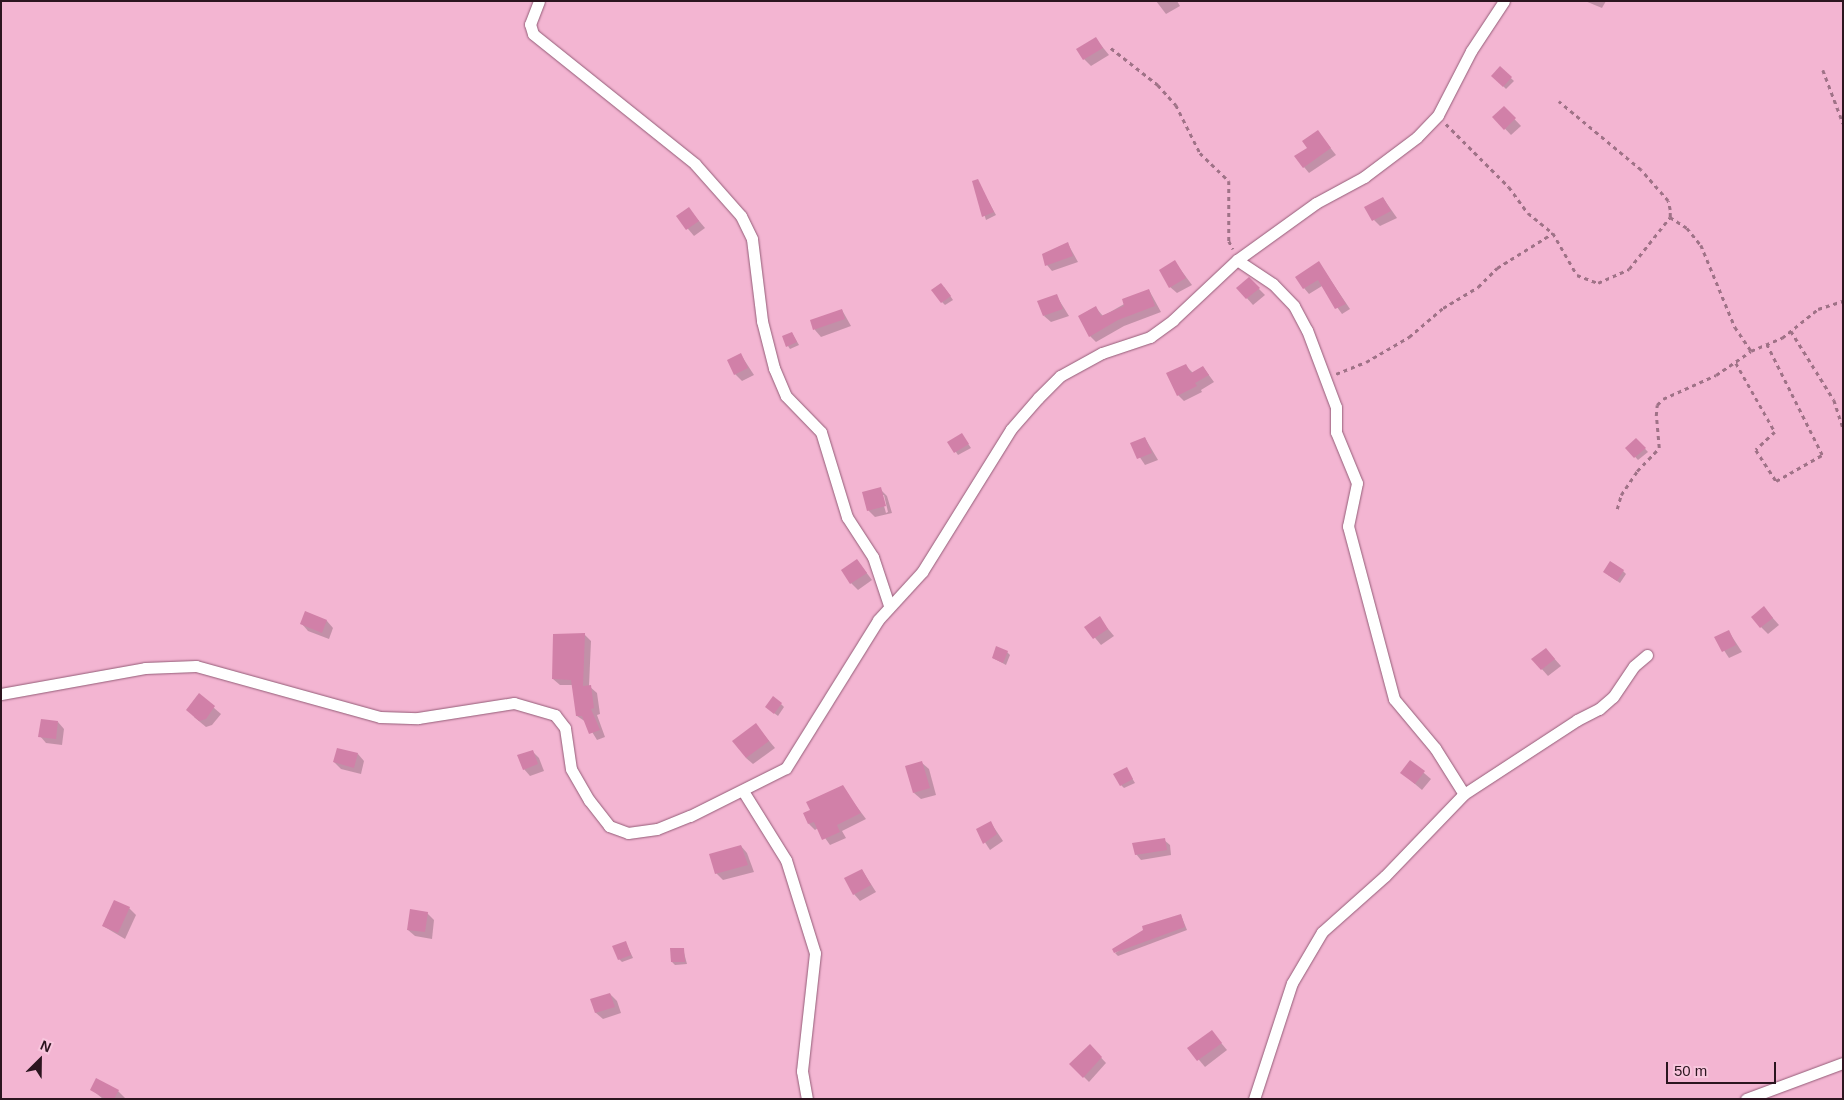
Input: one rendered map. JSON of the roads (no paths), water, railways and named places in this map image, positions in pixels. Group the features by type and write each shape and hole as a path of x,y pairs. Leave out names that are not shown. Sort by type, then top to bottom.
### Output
{"street":[{"path":"539,1 530,24 533,34 695,164 741,216 752,239 762,321 774,368 786,396 821,432 847,517 873,557 889,605"},
{"path":"1,694 145,668 196,666 380,717 418,718 514,703 554,715 565,728 571,769 589,800 609,826 628,833 657,829 743,791 786,768 889,605 922,572 1011,429 1038,398 1060,376 1102,353 1150,336 1173,320 1237,260 1316,202 1364,177 1417,137 1438,115 1471,51 1504,1"},
{"path":"1237,260 1273,284 1294,306 1326,378 1337,416 1336,432 1358,483 1348,526 1394,700 1435,748 1464,794"},
{"path":"1254,1099 1292,983 1322,932 1385,876 1464,794 1577,720 1599,709 1613,698 1634,666 1647,655"},
{"path":"743,791 786,860 815,953 802,1070 807,1099"},
{"path":"1746,1099 1843,1063"}]}
